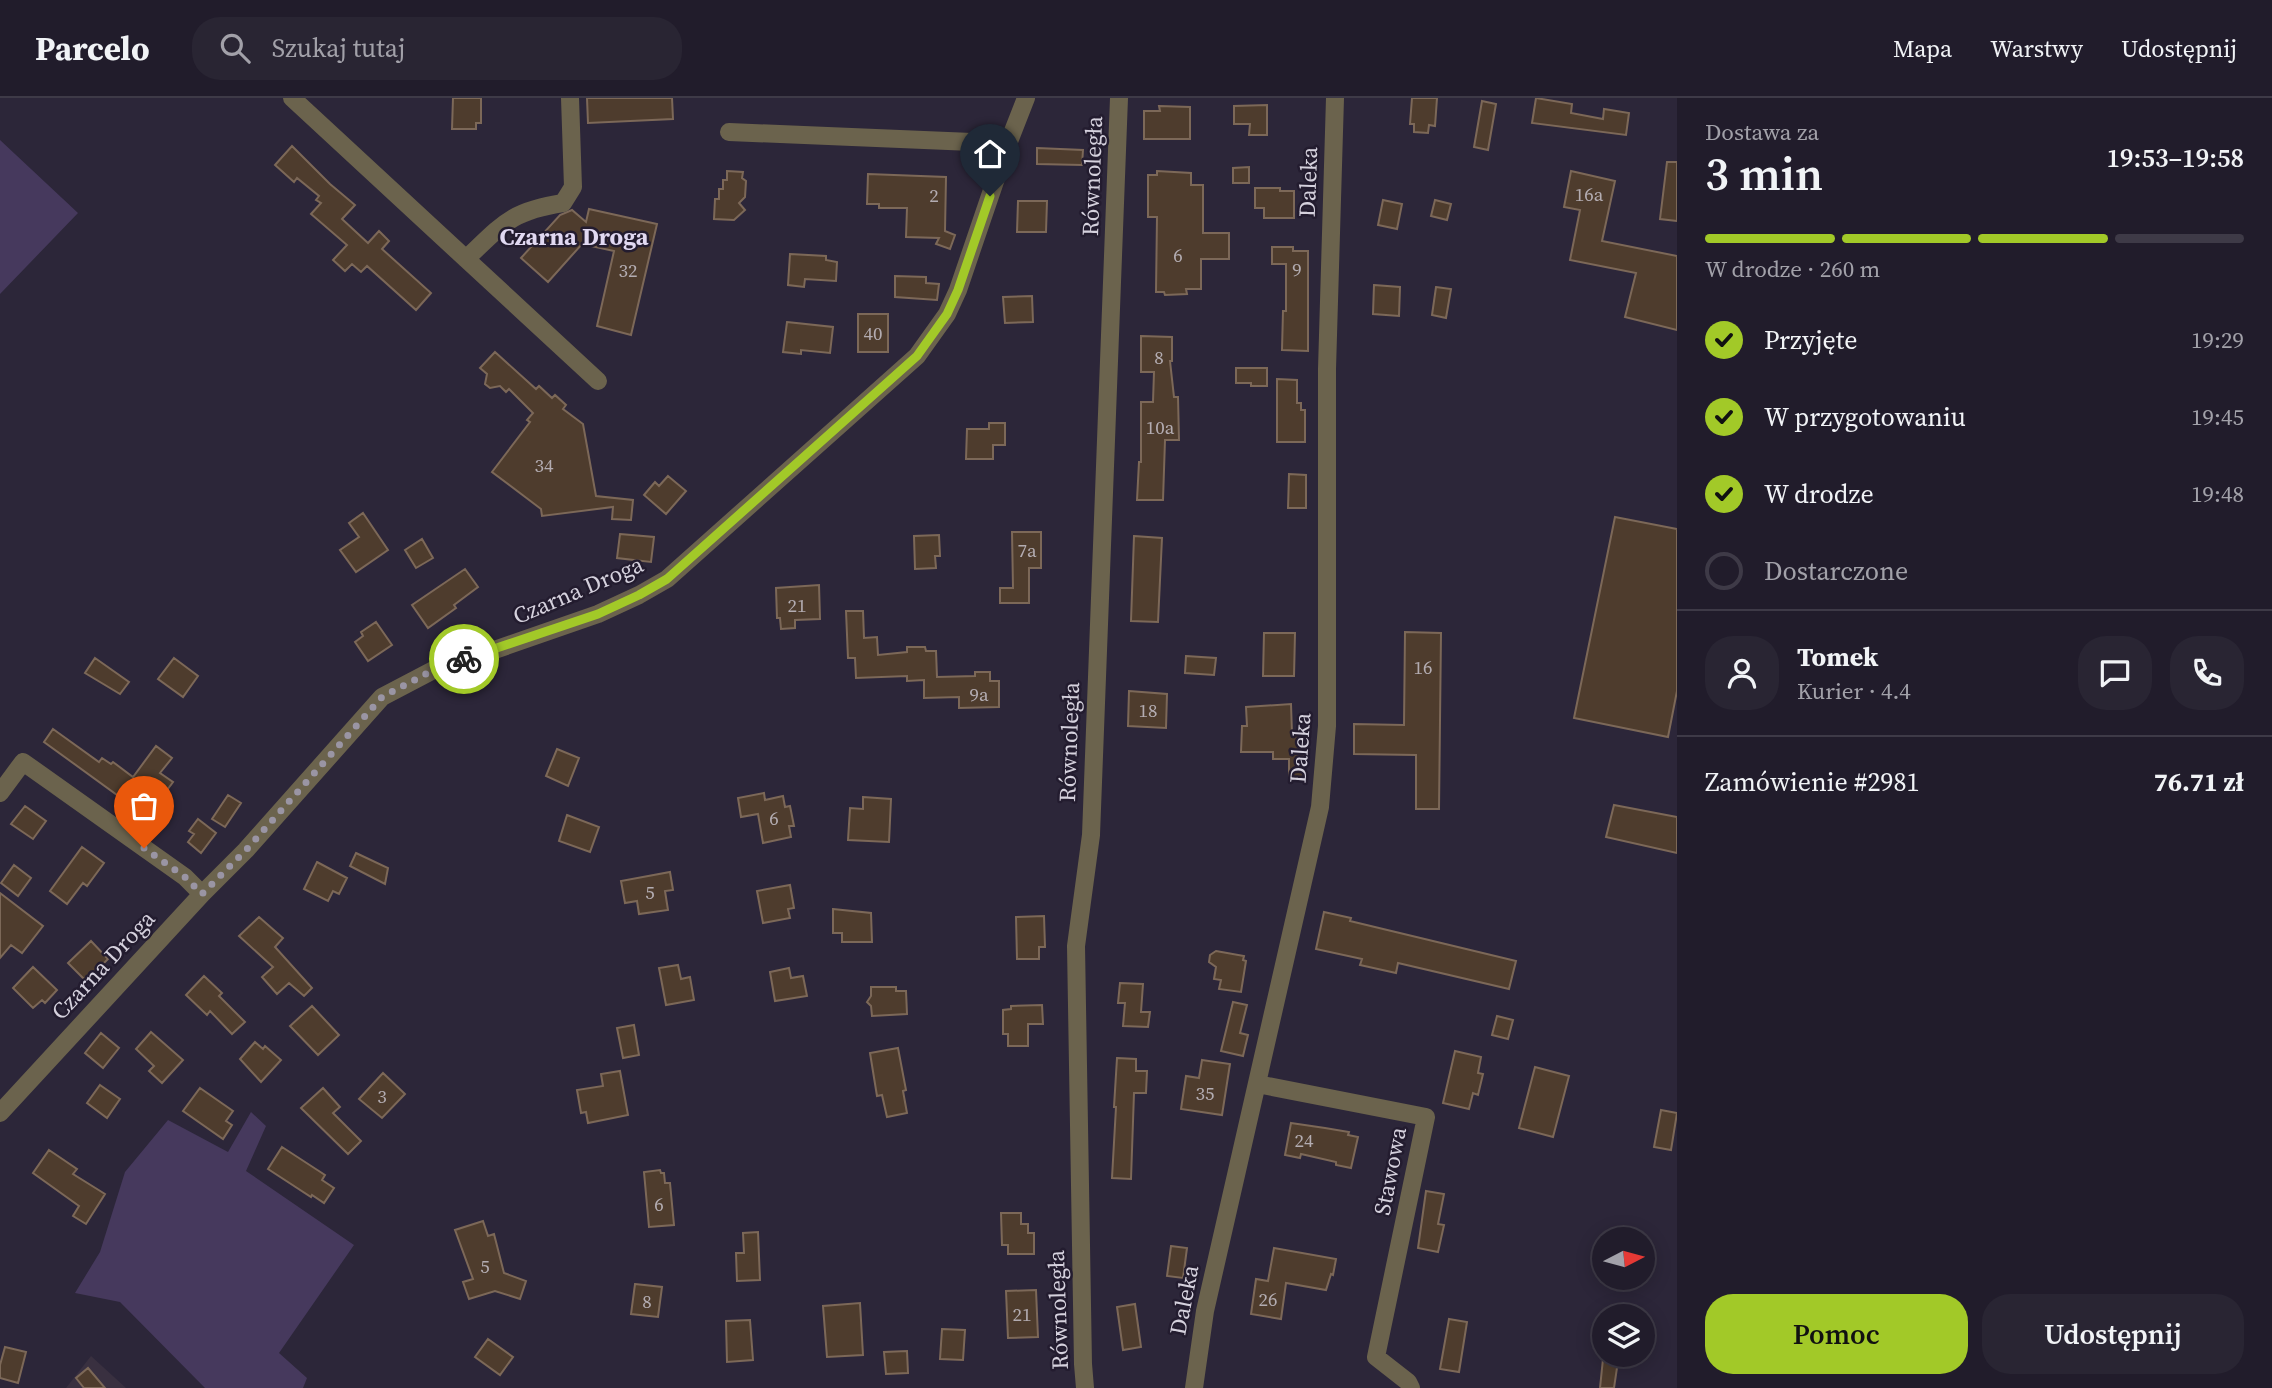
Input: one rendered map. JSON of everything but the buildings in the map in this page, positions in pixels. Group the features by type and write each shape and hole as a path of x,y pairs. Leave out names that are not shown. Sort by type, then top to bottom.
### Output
{"street":[{"path":"292,98 598,381"},
{"path":"466,259 508,219 533,208 563,204 573,187 570,98"},
{"name":"Czarna Droga","path":"0,1113 246,850 382,697 443,665 598,614 667,579 917,356 947,314 958,290 1026,98"},
{"name":"Równoległa","path":"1085,1388 1076,946 1091,835 1119,98"},
{"name":"Daleka","path":"1194,1388 1205,1311 1320,807 1326,740 1327,369 1335,98"},
{"path":"729,132 972,142 1006,149"},
{"path":"0,793 23,762 185,877 202,894"},
{"name":"Stawowa","path":"1257,1084 1426,1116 1376,1357 1408,1382 1411,1388"}],"shaded area":[{"path":"0,140 78,213 0,294"},
{"path":"251,1112 266,1126 246,1171 354,1245 279,1353 307,1378 303,1388 205,1388 120,1302 75,1293 100,1252 125,1172 168,1120 228,1152"},
{"path":"91,1356 126,1388 66,1388"}],"way so far":[{"path":"144,848 185,877 202,894 246,850 382,697 443,665 464,659"}],"district":[{"name":"Czarna Droga","path":"574,237"}],"route":[{"path":"464,659 598,614 667,579 917,356 947,314 958,290 990,196"}]}
